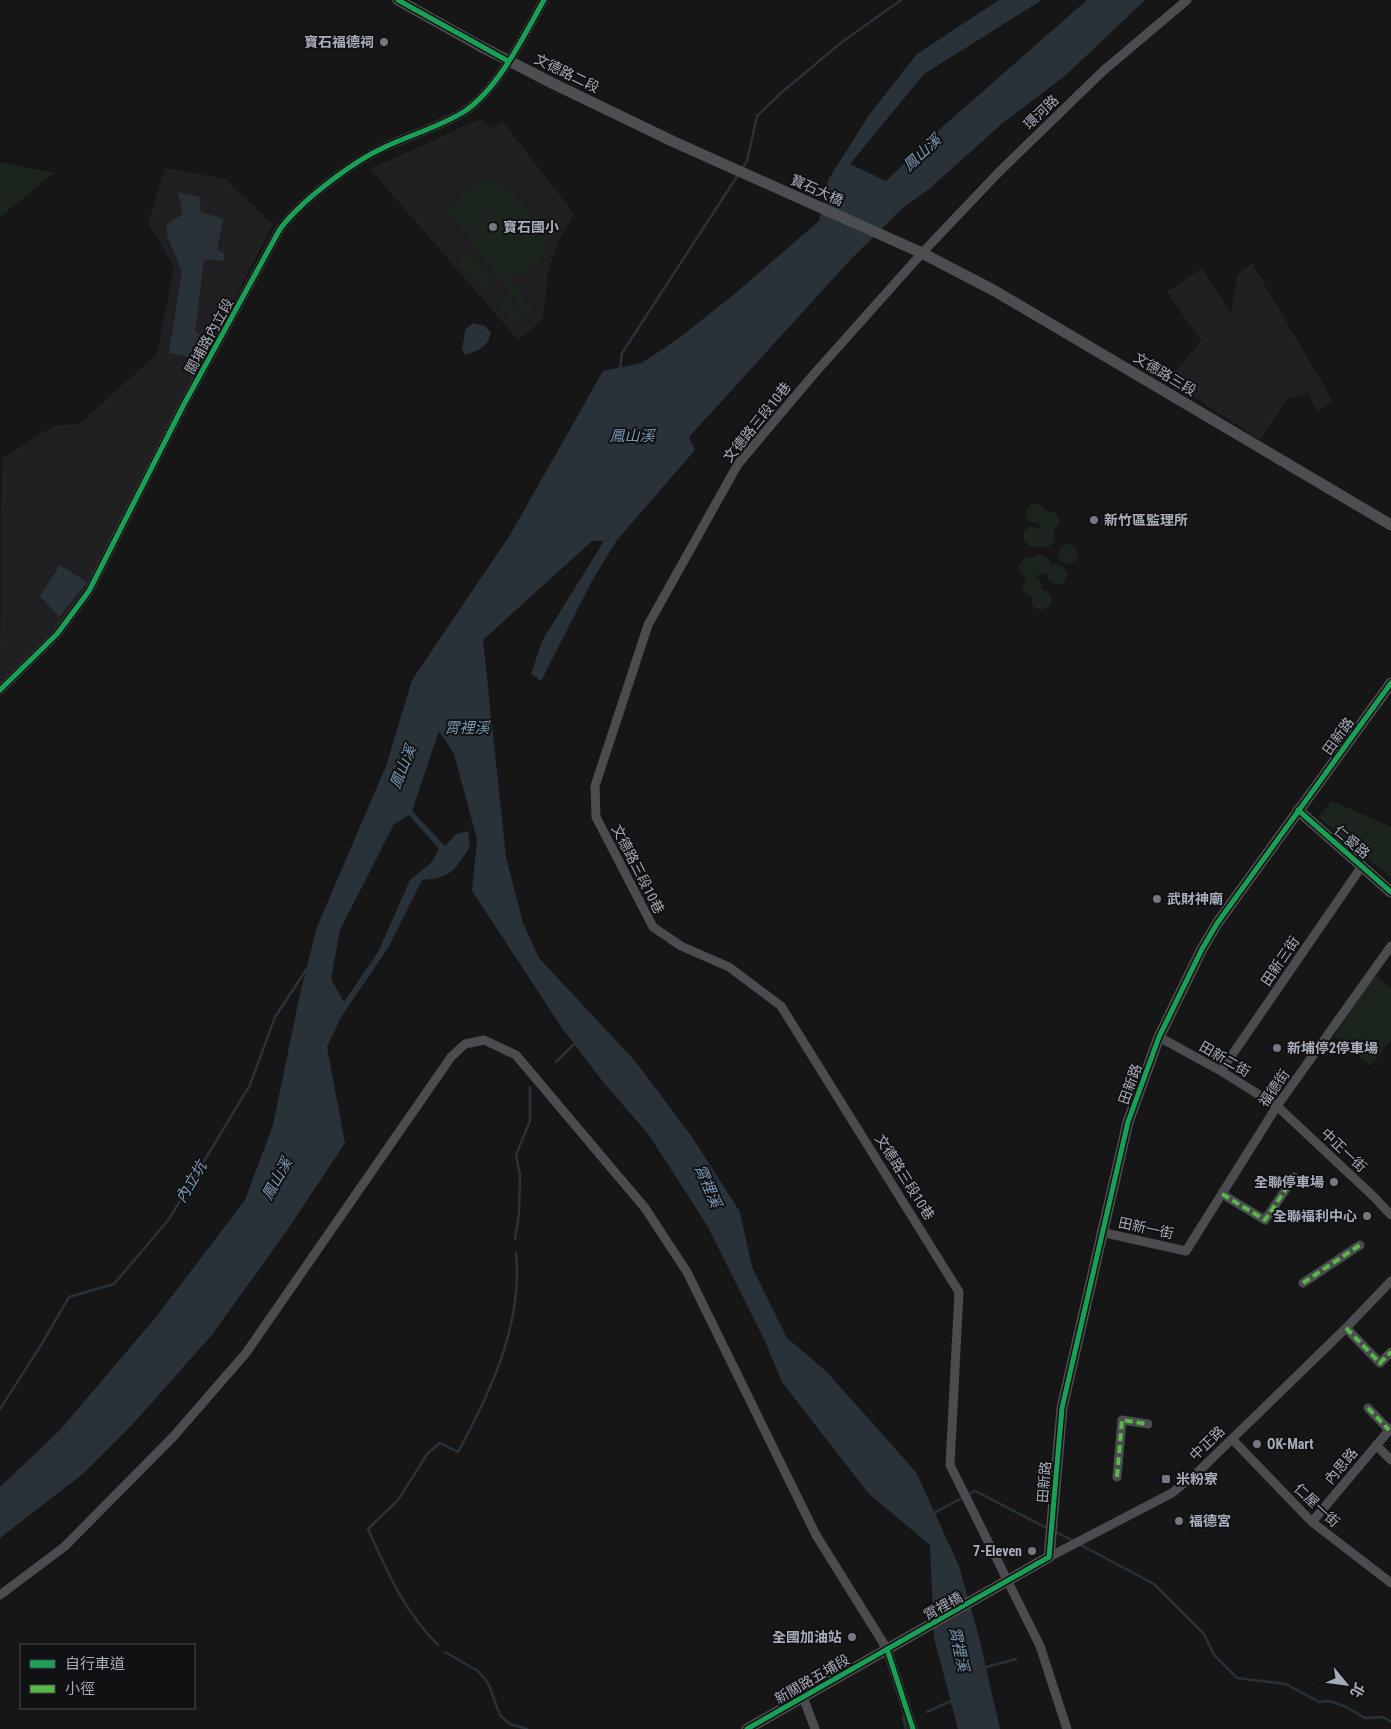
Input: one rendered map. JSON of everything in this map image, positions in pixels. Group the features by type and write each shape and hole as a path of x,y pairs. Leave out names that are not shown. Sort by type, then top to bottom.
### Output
{"main road":[{"name":"文德路二段","path":"398,0 508,61 700,153"},
{"name":"寶石大橋","path":"700,153 922,253"},
{"name":"文德路三段","path":"922,253 1003,296 1391,525"},
{"name":"田新路","path":"1049,1556 1062,1408 1101,1232 1128,1122 1159,1037 1202,949 1214,929 1391,683"},
{"name":"仁愛路","path":"1298,810 1391,892"},
{"name":"中正路","path":"1009,1581 1049,1556"},
{"name":"霄裡橋","path":"887,1649 1009,1581"},
{"name":"新關路五埔段","path":"747,1729 887,1649"}],"street":[{"name":"關埔路內立段","path":"0,690 57,634 89,590 183,406 280,228 291,214 307,199 382,148 465,111 492,84 544,0"},
{"name":"環河路","path":"922,253 999,172 1103,71 1187,0"},
{"name":"文德路三段10巷","path":"922,253 744,457 724,489 648,625 596,786 596,818 653,927 681,946 729,967 781,1006 959,1292 950,1466 1040,1646 1067,1729"},
{"name":"田新三街","path":"1221,1071 1362,866"},
{"name":"福德街","path":"1186,1251 1277,1106 1391,946"},
{"name":"田新二街","path":"1159,1037 1221,1071 1277,1106"},
{"path":"0,1595 64,1548 173,1437 246,1353 452,1057 465,1044 484,1040 516,1055 645,1208 692,1281 816,1535 887,1649 913,1729"},
{"name":"中正一街","path":"1277,1106 1391,1215"},
{"path":"1222,1194 1264,1220 1294,1177"},
{"name":"田新一街","path":"1101,1232 1186,1251"},
{"path":"1303,1283 1360,1245"},
{"name":"中正路","path":"1049,1556 1172,1493 1199,1471 1346,1328 1391,1281"},
{"path":"1346,1328 1380,1363 1391,1352"},
{"path":"1368,1408 1390,1429"},
{"path":"1117,1477 1122,1420 1148,1424"},
{"name":"內思路","path":"1312,1522 1390,1429"},
{"name":"仁屋一街","path":"1232,1439 1312,1522 1391,1583"},
{"path":"1376,1445 1391,1460"},
{"path":"803,1697 815,1729"}],"shaded area":[{"name":"寶石國小","path":"481,119 491,129 502,120 574,214 560,239 548,271 543,319 518,340 370,169"},
{"path":"0,162 54,173 0,217"},
{"path":"165,168 225,179 273,224 91,579 68,615 0,685 2,458 55,425 79,424 157,354 174,267 148,223"},
{"path":"485,179 498,181 508,187 529,211 545,236 545,250 539,263 528,272 508,276 535,311 527,316 444,206 451,201 456,207 466,189 474,183"},
{"path":"468,251 494,280 484,290 457,261"},
{"path":"1252,263 1333,401 1317,412 1308,393 1288,399 1260,440 1168,380 1201,341 1167,292 1202,268 1231,314 1237,275"},
{"path":"506,294 525,318 515,326 496,302"},
{"path":"1032,504 1042,505 1046,511 1055,512 1059,518 1059,524 1053,531 1055,541 1048,547 1030,547 1023,539 1024,532 1029,527 1041,528 1039,524 1030,522 1026,515 1027,510"},
{"path":"1064,544 1072,544 1078,550 1078,558 1072,564 1064,564 1058,558 1058,550"},
{"path":"1040,554 1049,558 1051,566 1056,564 1063,566 1068,574 1063,583 1057,585 1049,580 1047,573 1035,576 1042,583 1042,590 1047,591 1052,597 1050,606 1041,610 1032,604 1032,597 1024,592 1022,585 1026,577 1020,573 1018,566 1024,558"},
{"path":"1332,801 1391,827 1391,878 1318,817"},
{"path":"1375,974 1391,989 1391,1040 1371,1066 1334,1037"}],"water":[{"name":"鳳山溪","path":"999,0 1042,0 924,74 850,164 886,181 940,129 1087,0 1145,0 1066,75 1004,122 929,189 903,208 852,258 689,437 695,450 617,540 593,579 541,681 531,674 542,641 604,541 592,541 483,640 506,857 523,923 539,958 636,1062 692,1137 740,1212 752,1267 787,1338 826,1371 916,1472 959,1566 979,1637 1000,1729 958,1729 934,1638 930,1545 868,1493 782,1382 764,1339 708,1227 649,1135 604,1083 562,1028 472,891 477,839 454,754 439,731 412,811 445,846 456,834 468,831 470,847 456,867 446,875 422,880 388,948 341,1017 327,1047 345,1143 286,1232 211,1336 132,1425 84,1473 0,1538 0,1487 60,1430 156,1317 245,1200 273,1125 300,994 317,927 386,766 412,680 510,535 603,371 642,363 679,338 737,292 819,221 828,180 869,115 917,54","holes":["409,815 439,849 432,862 410,880 378,952 344,1002 331,979 340,930 394,824"]},
{"path":"178,192 199,197 201,212 223,219 217,250 224,253 224,261 204,259 195,331 202,337 190,357 169,353 182,272 167,235 167,224 183,214"},
{"path":"473,323 485,326 491,333 482,348 465,355 462,351 465,330"},
{"path":"60,565 87,582 59,617 40,596"}],"waterway":[{"path":"742,168 747,161 757,116 781,93 842,42 901,0"},
{"path":"620,370 622,353 738,175"},
{"name":"內立坑","path":"0,1409 69,1297 114,1284 169,1219 250,1085 275,1017 308,967"},
{"path":"556,1062 576,1042"},
{"path":"515,1239 519,1213 520,1175 516,1155 530,1121 530,1087"},
{"path":"438,1645 406,1605 368,1529 398,1500 428,1453 440,1443 458,1452 482,1405 502,1356 515,1305 516,1253"},
{"path":"932,1514 975,1491 1047,1528"},
{"path":"1054,1531 1074,1541"},
{"path":"1079,1544 1154,1584 1204,1634 1214,1655 1237,1678 1286,1684 1319,1702 1330,1701 1346,1707 1365,1718 1383,1717 1391,1722"},
{"path":"445,1652 478,1671 488,1683 500,1715 510,1724 527,1729"},
{"path":"983,1668 1016,1659"},
{"path":"927,1712 953,1700"},
{"path":"903,1717 906,1729"}],"marked path":[{"path":"1222,1194 1265,1220 1294,1177"},
{"path":"1303,1283 1360,1245"},
{"path":"1346,1328 1380,1363 1391,1352"},
{"path":"1368,1408 1389,1430"},
{"path":"1117,1477 1122,1420 1148,1424"}],"cycle path":[{"path":"398,0 508,61"},
{"path":"0,690 57,634 89,591 183,406 280,229 314,194 358,162 385,147 456,116 477,101 489,89 510,60 544,0"},
{"path":"747,1729 1049,1557 1062,1408 1128,1122 1159,1037 1202,949 1218,922 1391,683"},
{"path":"1298,810 1391,892"},
{"path":"887,1649 913,1729"}],"place":[{"name":"寶石福德祠","path":"384,42"},
{"name":"寶石國小","path":"493,227"},
{"name":"新竹區監理所","path":"1094,520"},
{"name":"武財神廟","path":"1157,899"},
{"name":"新埔停2停車場","path":"1277,1048"},
{"name":"全聯停車場","path":"1334,1182"},
{"name":"全聯福利中心","path":"1367,1216"},
{"name":"OK-Mart","path":"1257,1444"},
{"name":"米粉寮","path":"1166,1479"},
{"name":"福德宮","path":"1179,1521"},
{"name":"7-Eleven","path":"1032,1551"},
{"name":"全國加油站","path":"852,1637"}],"water label":[{"name":"霄裡溪","path":"467,728"},
{"name":"霄裡溪","path":"708,1186"},
{"name":"霄裡溪","path":"959,1649"}]}
